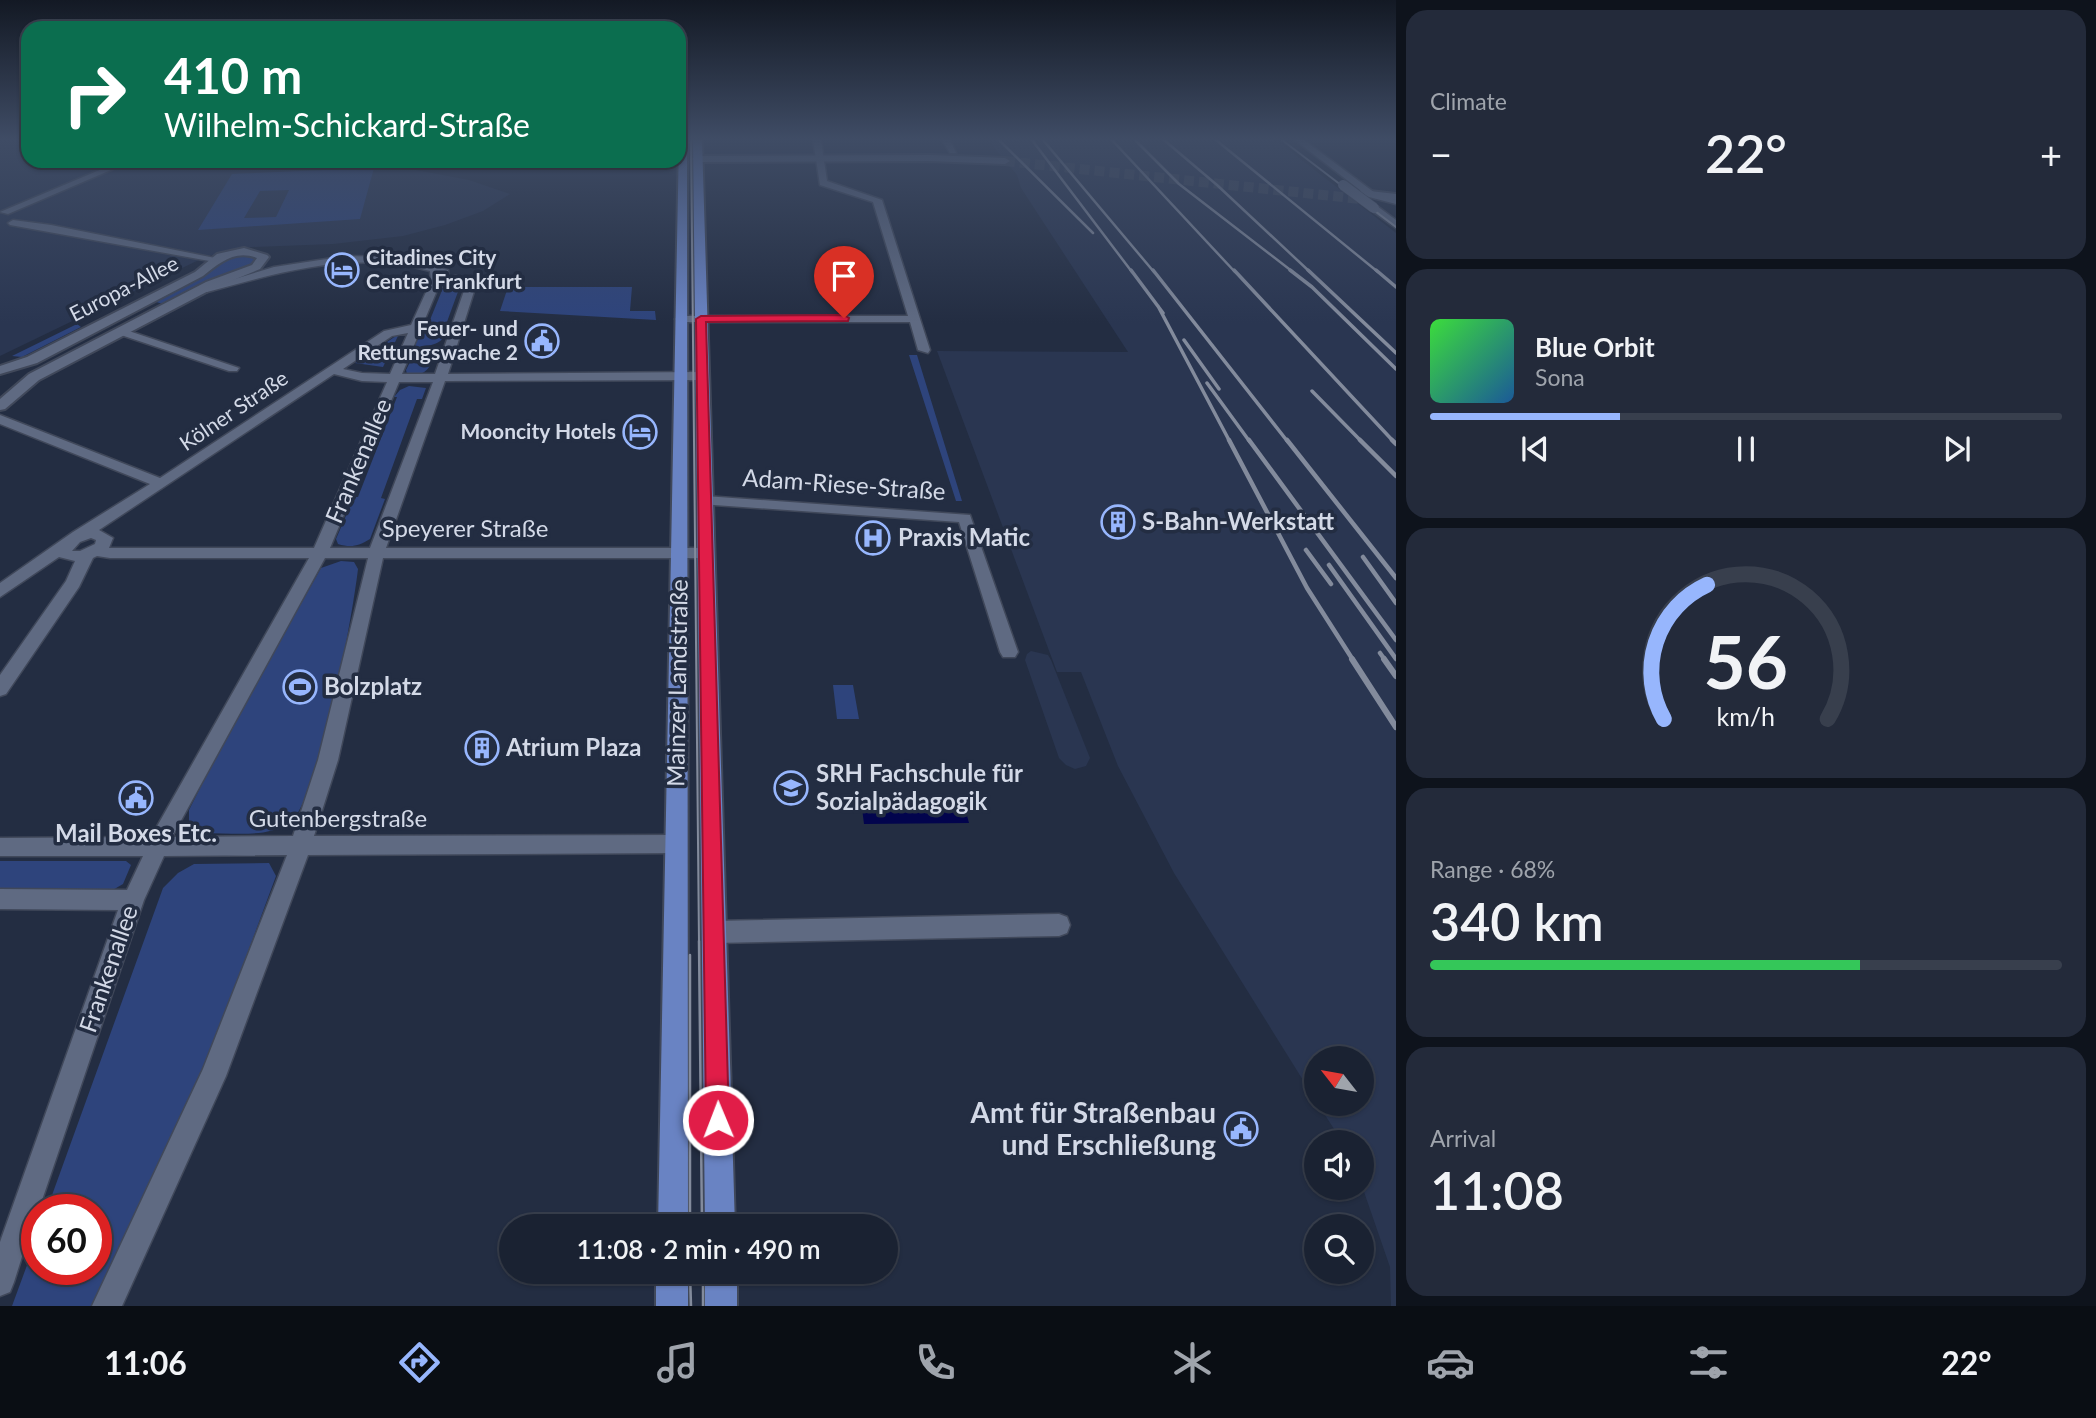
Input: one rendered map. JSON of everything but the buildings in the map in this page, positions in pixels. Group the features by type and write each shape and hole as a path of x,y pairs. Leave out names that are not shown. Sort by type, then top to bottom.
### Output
{"main road":[{"name":"Mainzer Landstraße","path":"673,1214 682,201"},
{"name":"Mainzer Landstraße","path":"699,201 720,1214"},
{"path":"672,1284 672,1306"},
{"path":"721,1284 721,1306"}],"street":[{"path":"3,213 35,201"},
{"path":"13,223 53,201"},
{"path":"877,201 924,350"},
{"path":"1372,201 1391,217 1396,225"},
{"path":"3,213 24,216 51,228"},
{"path":"1,225 13,223 51,228 215,259"},
{"name":"Europa-Allee","path":"0,370 32,360 199,274 215,259 244,251 261,254 263,260"},
{"name":"Europa-Allee","path":"200,292 251,274 303,265 382,259 463,279"},
{"name":"Europa-Allee","path":"263,260 303,265"},
{"name":"Europa-Allee","path":"0,408 34,377 224,278 256,267 263,260"},
{"path":"434,286 437,275 435,270"},
{"path":"434,286 445,280 463,279"},
{"name":"Frankenallee","path":"107,1306 213,1076 301,846 341,712 376,552 471,285 463,279"},
{"name":"Frankenallee","path":"0,1282 133,900 158,846 246,681 320,553 434,286"},
{"path":"681,319 913,319"},
{"name":"Kölner Straße","path":"0,591 23,576 81,549 162,484 388,333 415,328"},
{"path":"122,332 233,368"},
{"path":"331,370 362,377 395,379 702,376"},
{"path":"0,419 162,484"},
{"name":"Adam-Riese-Straße","path":"705,501 965,518 1009,652"},
{"path":"0,689 73,583 81,549"},
{"name":"Speyerer Straße","path":"81,549 110,553 706,553"},
{"name":"Gutenbergstraße","path":"0,847 676,845"},
{"path":"0,899 133,900"},
{"path":"714,932 1059,925"}],"shaded area":[{"path":"0,201 499,201 483,211 445,225 403,236 333,244 251,247 207,256 0,356"},
{"path":"216,201 254,201 244,218 276,217 284,201 365,201 360,219 198,230"},
{"path":"1029,201 1355,201 1396,233 1396,1306 1391,1306 1390,1267 1374,1214 1367,1200 1374,1200 1374,1130 1335,1130 1326,1116 1374,1116 1374,1046 1304,1046 1304,1082 1174,873 1118,766 1081,672 1057,672 937,351 1128,352"},
{"path":"244,255 258,260 257,263 190,290 166,305 153,301 210,272 224,261"},
{"path":"456,283 464,288 459,289 444,330 448,331 445,336 434,344 414,347 418,339 423,337 443,288"},
{"path":"508,287 632,287 630,311 655,311 656,320 500,311"},
{"path":"77,324 81,327 22,357 12,356"},
{"path":"396,336 383,367 355,363"},
{"path":"428,352 435,355 428,368 417,375 407,374 406,370 413,356"},
{"path":"909,355 917,355 962,501 956,501"},
{"path":"409,386 426,388 422,399 417,399 381,498 385,499 370,539 355,546 338,544 336,539 354,497 358,497 397,397 394,397"},
{"path":"341,561 354,562 358,569 355,592 323,746 300,809 288,824 268,832 199,833 189,826 189,810 223,742 321,568"},
{"path":"1031,651 1048,655 1051,660 1090,758 1086,766 1075,769 1059,758 1025,660"},
{"path":"833,685 853,685 859,719 837,719"},
{"path":"862,808 965,808 969,823 864,824"},
{"path":"0,861 126,861 131,865 123,884 111,891 0,889"},
{"path":"269,863 276,876 204,1071 112,1268 112,1194 52,1194 163,888 178,873 194,864"},
{"path":"21,1282 21,1285 104,1285 94,1306 12,1306"}],"tram line":[{"path":"692,201 699,943"},
{"path":"1362,201 1396,227"},
{"path":"699,941 702,1214"},
{"path":"690,955 690,1214"},
{"path":"690,1284 691,1306"},
{"path":"703,1284 703,1306"}],"railway":[{"path":"1061,201 1093,233"},
{"path":"1078,201 1132,272"},
{"path":"1094,201 1154,272"},
{"path":"1169,201 1235,272"},
{"path":"1201,201 1293,272"},
{"path":"1234,201 1310,272"},
{"path":"1291,201 1378,272"},
{"path":"1131,270 1159,307"},
{"path":"1153,270 1288,442"},
{"path":"1234,270 1394,442"},
{"path":"1290,270 1312,287 1396,369"},
{"path":"1308,270 1396,353"},
{"path":"1376,270 1396,287"},
{"path":"1159,307 1163,313"},
{"path":"1159,307 1230,442"},
{"path":"1184,340 1219,389"},
{"path":"1207,383 1250,442"},
{"path":"1312,391 1362,442"},
{"path":"1229,440 1307,588 1353,660"},
{"path":"1249,440 1396,640"},
{"path":"1287,440 1396,578"},
{"path":"1362,442 1396,476"},
{"path":"1306,550 1331,584"},
{"path":"1363,557 1396,603"},
{"path":"1329,565 1396,659"},
{"path":"1380,653 1385,660"},
{"path":"1352,659 1396,727"},
{"path":"1384,659 1396,676"}],"place":[{"name":"Citadines City Centre Frankfurt","path":"342,270"},
{"name":"Feuer- und Rettungswache 2","path":"542,341"},
{"name":"Mooncity Hotels","path":"640,432"},
{"name":"S-Bahn-Werkstatt","path":"1118,522"},
{"name":"Praxis Matic","path":"873,538"},
{"name":"Bolzplatz","path":"300,687"},
{"name":"Atrium Plaza","path":"482,748"},
{"name":"SRH Fachschule für Sozialpädagogik","path":"791,788"},
{"name":"Mail Boxes Etc.","path":"136,798"},
{"name":"Amt für Straßenbau und Erschließung","path":"1241,1129"}],"route":[{"path":"718,1120 701,319 844,318"}]}
